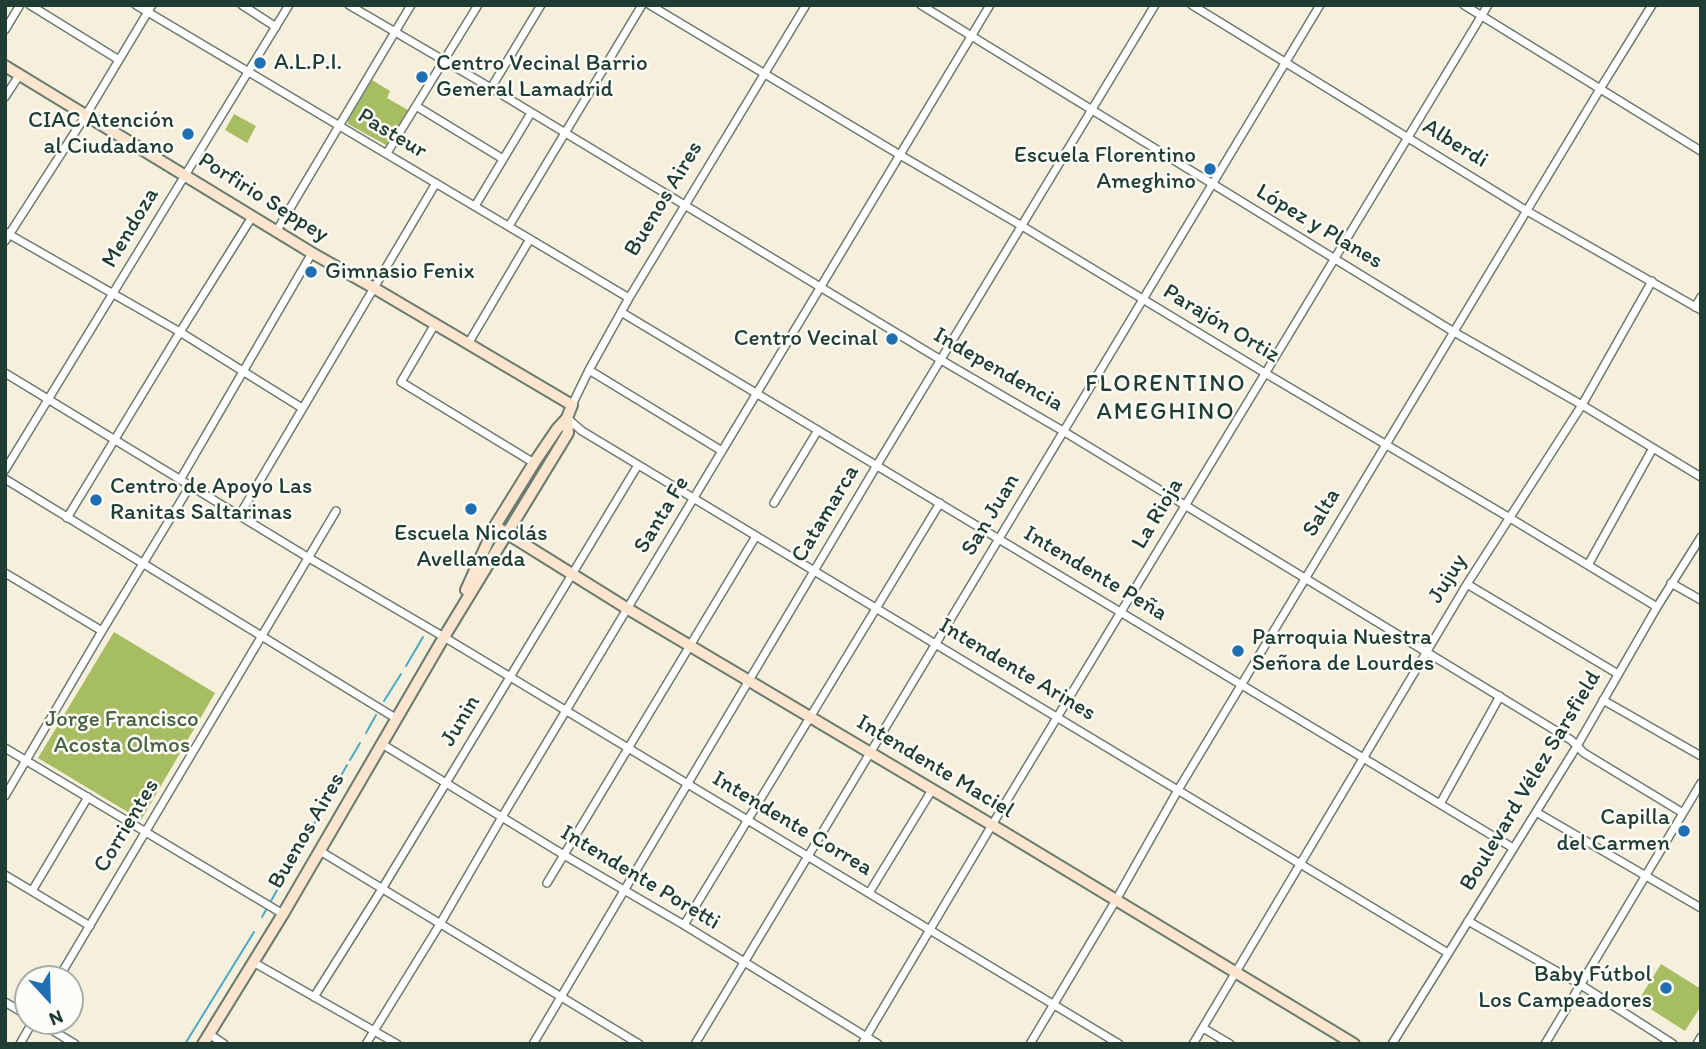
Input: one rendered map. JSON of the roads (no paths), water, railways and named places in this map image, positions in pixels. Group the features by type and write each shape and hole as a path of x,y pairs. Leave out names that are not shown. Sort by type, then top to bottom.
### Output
{"main road":[{"name":"Porfirio Seppey","path":"5,66 276,232 572,405"},
{"name":"Buenos Aires","path":"444,637 495,526 534,463 567,418 572,405"},
{"name":"Buenos Aires","path":"206,1039 568,433 567,418"},
{"name":"Intendente Maciel","path":"495,526 628,609 1354,1044"}],"street":[{"path":"5,30 20,5"},
{"path":"30,5 119,60"},
{"name":"Pasteur","path":"136,5 150,9 249,72 629,298"},
{"path":"242,5 276,27"},
{"name":"Mendoza","path":"5,470 289,5"},
{"name":"Independencia","path":"349,5 1306,578 1571,740 1584,752 1683,813"},
{"path":"276,232 411,5"},
{"path":"387,153 478,5"},
{"path":"491,88 541,5"},
{"path":"509,226 642,5"},
{"name":"Parajón Ortiz","path":"650,5 1657,607"},
{"name":"Buenos Aires","path":"572,405 629,298 806,5"},
{"name":"López y Planes","path":"921,5 1454,332 1701,477"},
{"name":"Santa Fe","path":"366,1044 990,5"},
{"name":"Catamarca","path":"533,1044 877,465 1155,5"},
{"name":"Alberdi","path":"1192,5 1527,211 1698,309"},
{"name":"San Juan","path":"695,1044 1320,5"},
{"path":"1464,5 1701,151"},
{"name":"La Rioja","path":"864,1040 1488,5"},
{"name":"Salta","path":"1030,1044 1178,790 1653,5"},
{"path":"150,9 86,115 7,236 180,332 302,408"},
{"path":"5,97 20,74"},
{"path":"416,106 503,159"},
{"path":"475,206 531,113"},
{"path":"239,516 436,183"},
{"path":"67,518 252,217"},
{"path":"468,344 530,239"},
{"path":"180,480 312,253"},
{"name":"Jujuy","path":"1194,1044 1467,584 1582,405 1652,281"},
{"path":"1698,309 1701,297"},
{"name":"Intendente Peña","path":"621,312 1513,848"},
{"path":"435,324 401,382 534,463"},
{"path":"589,370 722,451"},
{"name":"Intendente Correa","path":"5,373 1119,1044"},
{"name":"Intendente Arines","path":"567,418 582,431 1448,953"},
{"path":"774,503 818,430"},
{"path":"1588,565 1653,448"},
{"name":"Junin","path":"314,997 638,465"},
{"path":"5,480 397,719"},
{"path":"5,796 190,486"},
{"path":"684,925 940,503"},
{"name":"Corrientes","path":"66,965 336,511"},
{"path":"547,883 756,536"},
{"name":"Boulevard Vélez Sarsfield","path":"1392,1044 1577,746 1671,583 1701,537"},
{"path":"5,573 102,631"},
{"path":"1671,583 1701,600"},
{"path":"1467,584 1618,674"},
{"path":"1440,804 1500,696"},
{"path":"1603,700 1701,756"},
{"name":"Intendente Poretti","path":"383,744 684,925 864,1040 878,1044"},
{"path":"5,748 283,914"},
{"path":"1545,1044 1701,783"},
{"path":"869,893 932,790"},
{"path":"32,891 89,797"},
{"path":"1536,811 1701,908"},
{"path":"320,851 639,1044"},
{"path":"5,875 90,926"},
{"path":"1468,921 1581,985 1674,1044"},
{"path":"253,962 397,1044"},
{"path":"1203,1028 1230,1044"},
{"path":"59,1035 75,1044"},
{"path":"1697,1044 1701,1037"},
{"path":"206,1039 224,1044"}],"waterway":[{"path":"406,666 423,637"},
{"path":"384,701 401,674"},
{"path":"366,733 376,715"},
{"path":"350,760 360,743"},
{"path":"271,901 347,765"},
{"path":"262,917 266,910"},
{"path":"185,1044 254,932"}],"place":[{"name":"A.L.P.I.","path":"260,63"},
{"name":"Centro Vecinal Barrio General Lamadrid","path":"422,77"},
{"name":"CIAC Atención al Ciudadano","path":"188,134"},
{"name":"Escuela Florentino Ameghino","path":"1210,169"},
{"name":"Gimnasio Fenix","path":"311,272"},
{"name":"Centro Vecinal","path":"892,339"},
{"name":"Centro de Apoyo Las Ranitas Saltarinas","path":"96,500"},
{"name":"Escuela Nicolás Avellaneda","path":"471,509"},
{"name":"Parroquia Nuestra Señora de Lourdes","path":"1238,651"},
{"name":"Capilla del Carmen","path":"1684,831"},
{"name":"Baby Fútbol Los Campeadores","path":"1666,988"}],"district":[{"name":"FLORENTINO AMEGHINO","path":"1166,399"}],"park label":[{"name":"Jorge Francisco Acosta Olmos","path":"122,733"}]}
